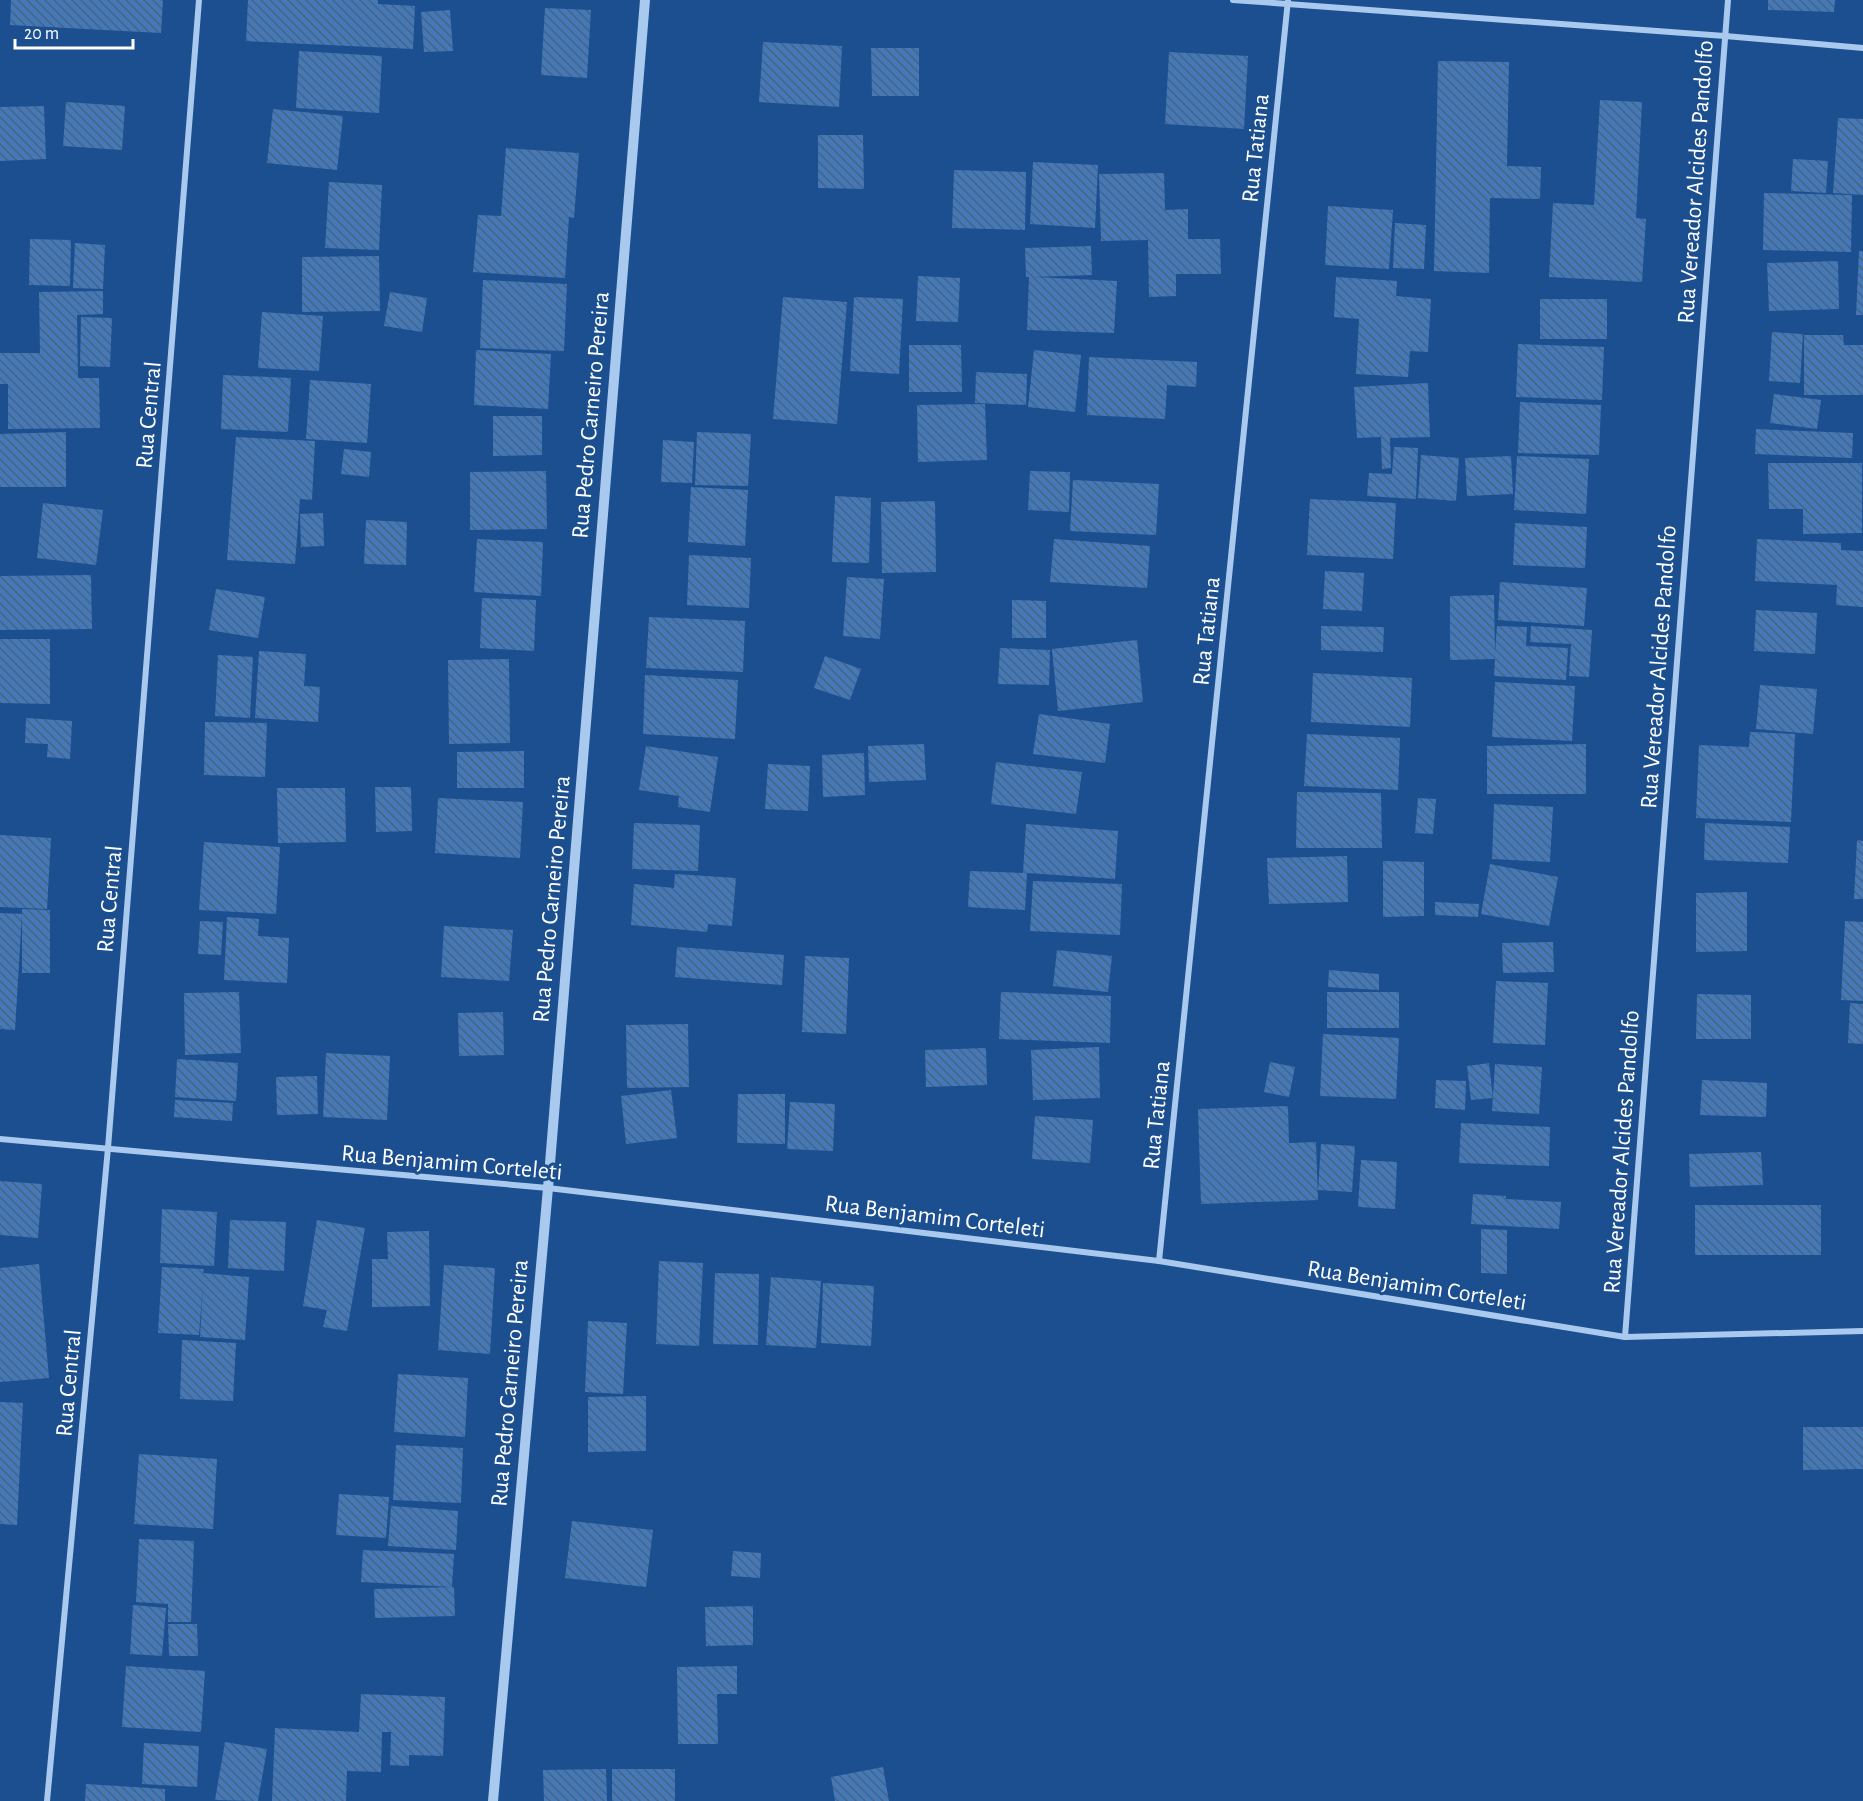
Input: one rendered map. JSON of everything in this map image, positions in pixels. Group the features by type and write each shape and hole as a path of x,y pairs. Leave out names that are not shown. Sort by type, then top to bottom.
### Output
{"street":[{"name":"Rua Central","path":"47,1801 108,1148 199,0"},
{"name":"Rua Pedro Carneiro Pereira","path":"493,1801 548,1188 645,0"},
{"path":"1233,0 1863,48"},
{"name":"Rua Vereador Alcides Pandolfo","path":"1625,1337 1728,0"},
{"name":"Rua Tatiana","path":"1159,1261 1288,3"},
{"name":"Rua Benjamim Corteleti","path":"0,1139 548,1188 1159,1261 1625,1337 1863,1331"}],"building":[{"path":"11,0 163,0 161,33 10,25"},
{"path":"248,0 378,0 378,4 415,6 413,49 246,41"},
{"path":"1768,0 1835,0 1834,12 1768,10"},
{"path":"545,8 591,10 587,78 541,75"},
{"path":"450,10 453,51 424,52 421,12"},
{"path":"763,42 842,46 839,107 759,102"},
{"path":"871,48 919,48 919,96 872,96"},
{"path":"299,51 382,56 379,113 296,108"},
{"path":"1169,52 1248,56 1244,129 1165,124"},
{"path":"1438,61 1509,62 1507,166 1541,167 1540,199 1490,198 1489,273 1434,271"},
{"path":"1600,100 1642,102 1636,218 1646,219 1642,282 1549,277 1553,203 1594,205"},
{"path":"66,102 125,106 122,150 63,146"},
{"path":"44,106 46,159 0,161 0,107"},
{"path":"273,109 343,116 337,170 267,163"},
{"path":"1838,118 1863,119 1863,195 1833,193"},
{"path":"818,135 863,135 864,189 818,188"},
{"path":"506,148 579,153 574,218 569,217 565,278 473,272 478,215 501,216"},
{"path":"1793,159 1828,161 1826,193 1791,191"},
{"path":"1033,162 1098,165 1095,228 1030,224"},
{"path":"954,170 1026,172 1025,230 952,228"},
{"path":"1164,173 1165,210 1188,209 1188,239 1220,239 1221,274 1176,274 1176,296 1149,297 1148,240 1101,241 1099,174"},
{"path":"329,182 382,185 379,250 325,248"},
{"path":"1764,193 1852,195 1851,252 1763,250"},
{"path":"1328,206 1393,210 1389,269 1325,265"},
{"path":"1395,223 1426,225 1424,269 1393,268"},
{"path":"30,239 71,240 70,286 29,285"},
{"path":"75,243 105,245 103,289 73,288"},
{"path":"1091,246 1092,275 1034,277 1117,281 1114,333 1027,330 1029,277 1026,277 1025,248"},
{"path":"1859,251 1863,251 1863,315 1856,315"},
{"path":"379,256 380,311 302,312 302,257"},
{"path":"1838,261 1839,309 1769,311 1767,263"},
{"path":"918,276 960,278 958,322 916,321"},
{"path":"1336,277 1397,281 1396,296 1431,299 1428,352 1410,351 1408,377 1356,374 1359,319 1334,317"},
{"path":"483,280 567,284 564,351 480,348"},
{"path":"103,291 103,314 77,315 78,378 99,378 100,428 8,429 8,384 0,384 0,353 40,353 39,292"},
{"path":"390,292 427,298 422,332 384,326"},
{"path":"783,297 847,302 837,424 773,419"},
{"path":"854,297 903,299 899,374 850,371"},
{"path":"1540,299 1607,299 1607,339 1540,339"},
{"path":"262,312 323,316 319,371 258,368"},
{"path":"81,317 112,318 110,367 80,366"},
{"path":"1772,332 1803,334 1800,383 1769,381"},
{"path":"1804,335 1843,335 1844,345 1863,345 1863,395 1804,395"},
{"path":"1518,344 1604,347 1602,400 1516,397"},
{"path":"909,345 961,345 962,392 909,392"},
{"path":"476,350 551,354 548,409 474,405"},
{"path":"1034,350 1081,355 1075,412 1028,407"},
{"path":"1089,357 1197,362 1196,387 1167,385 1165,419 1087,415"},
{"path":"976,372 1027,374 1026,405 975,403"},
{"path":"223,375 291,378 288,432 221,429"},
{"path":"310,380 371,384 367,443 306,439"},
{"path":"1428,383 1430,437 1390,438 1391,468 1382,469 1381,437 1357,438 1354,387"},
{"path":"1774,394 1821,400 1817,429 1770,423"},
{"path":"1520,402 1601,405 1599,455 1518,453"},
{"path":"985,404 987,460 918,462 917,405"},
{"path":"493,416 542,416 542,455 493,456"},
{"path":"1756,429 1853,433 1852,458 1755,454"},
{"path":"66,432 66,487 0,487 0,434"},
{"path":"697,432 751,434 748,486 695,485"},
{"path":"236,437 315,441 312,500 300,499 295,564 227,560"},
{"path":"663,440 694,442 692,483 661,482"},
{"path":"1394,447 1418,448 1416,499 1367,496 1369,473 1392,474"},
{"path":"344,449 371,452 369,477 341,474"},
{"path":"1421,455 1459,458 1456,501 1418,498"},
{"path":"1511,456 1513,494 1467,496 1465,458"},
{"path":"1517,456 1589,459 1586,514 1514,510"},
{"path":"1768,463 1862,463 1862,533 1803,534 1803,509 1769,509"},
{"path":"546,471 547,529 470,530 470,472"},
{"path":"1030,471 1070,472 1069,512 1028,510"},
{"path":"1073,480 1159,484 1156,535 1070,531"},
{"path":"691,487 748,490 745,546 688,542"},
{"path":"835,496 871,498 869,563 832,562"},
{"path":"1310,499 1396,503 1393,559 1307,555"},
{"path":"935,501 936,572 882,573 881,502"},
{"path":"43,503 103,510 96,565 37,558"},
{"path":"323,513 324,546 301,547 300,514"},
{"path":"366,520 407,522 406,565 364,564"},
{"path":"1515,523 1587,527 1585,568 1513,565"},
{"path":"477,539 543,542 541,596 474,592"},
{"path":"1054,539 1150,546 1147,588 1050,582"},
{"path":"1757,539 1841,543 1841,550 1863,551 1863,607 1836,605 1837,585 1755,581"},
{"path":"689,555 751,558 749,608 687,605"},
{"path":"1325,571 1364,573 1362,611 1323,609"},
{"path":"91,575 92,629 0,630 0,576"},
{"path":"847,577 884,579 880,639 843,636"},
{"path":"1500,582 1587,588 1584,626 1498,620"},
{"path":"216,589 265,597 258,638 209,630"},
{"path":"1494,595 1495,653 1497,626 1527,627 1526,646 1568,648 1566,680 1494,676 1495,659 1450,660 1450,596"},
{"path":"482,598 536,600 534,651 480,648"},
{"path":"1012,600 1046,601 1046,638 1012,638"},
{"path":"1756,610 1817,613 1815,654 1754,651"},
{"path":"649,617 745,621 743,672 646,668"},
{"path":"1321,626 1384,627 1383,652 1321,650"},
{"path":"1531,626 1592,630 1589,677 1569,676 1571,644 1530,642"},
{"path":"0,639 50,639 50,704 0,703"},
{"path":"1137,640 1143,702 1058,711 1052,649"},
{"path":"1000,648 1050,650 1049,685 998,684"},
{"path":"259,651 306,654 304,686 320,687 318,722 255,718"},
{"path":"218,655 253,657 250,718 215,716"},
{"path":"825,656 861,669 850,700 814,688"},
{"path":"509,659 510,743 449,744 448,660"},
{"path":"1313,673 1412,678 1410,727 1311,722"},
{"path":"645,675 738,680 735,739 643,734"},
{"path":"1495,682 1575,686 1572,741 1492,737"},
{"path":"1760,685 1817,689 1813,734 1756,729"},
{"path":"1039,714 1110,724 1105,763 1033,754"},
{"path":"26,718 72,721 70,759 47,757 48,744 25,743"},
{"path":"205,722 267,723 265,777 204,775"},
{"path":"1750,732 1795,734 1791,822 1696,818 1699,745 1749,747"},
{"path":"1307,734 1400,738 1398,790 1304,786"},
{"path":"924,744 926,780 869,782 868,746"},
{"path":"1586,744 1586,794 1487,794 1487,746"},
{"path":"646,746 718,757 710,812 678,807 679,796 639,790"},
{"path":"524,751 524,788 457,788 457,752"},
{"path":"864,753 865,795 823,797 822,755"},
{"path":"996,762 1082,772 1076,814 991,804"},
{"path":"768,764 810,766 808,811 765,809"},
{"path":"375,787 411,787 412,831 376,832"},
{"path":"277,788 345,788 346,842 278,843"},
{"path":"1297,792 1381,793 1382,848 1296,848"},
{"path":"438,798 523,802 520,858 435,853"},
{"path":"1418,798 1436,799 1433,834 1415,833"},
{"path":"1494,804 1553,807 1550,862 1492,859"},
{"path":"634,823 700,825 698,871 632,869"},
{"path":"1705,823 1790,827 1788,863 1704,860"},
{"path":"1026,824 1118,831 1115,879 1027,873 1025,910 968,907 970,871 1023,873"},
{"path":"0,835 51,838 47,909 0,907"},
{"path":"1857,840 1863,841 1863,899 1854,899"},
{"path":"204,842 280,847 276,914 199,910"},
{"path":"1347,856 1348,902 1269,904 1267,858"},
{"path":"1383,861 1424,862 1424,916 1383,917"},
{"path":"1490,864 1558,877 1549,926 1481,914"},
{"path":"675,874 736,878 732,926 708,924 707,932 631,925 634,884 674,888"},
{"path":"1033,881 1122,884 1120,935 1030,931"},
{"path":"1747,892 1747,951 1696,952 1696,893"},
{"path":"1435,902 1479,904 1478,917 1435,915"},
{"path":"22,909 50,910 50,973 22,973"},
{"path":"0,913 22,914 15,1030 0,1029"},
{"path":"227,917 259,919 258,936 289,938 287,983 224,980"},
{"path":"200,921 223,922 221,955 198,954"},
{"path":"1845,921 1863,922 1863,1001 1841,1000"},
{"path":"444,926 513,930 509,981 441,977"},
{"path":"1553,942 1554,972 1503,973 1502,943"},
{"path":"677,947 784,955 782,985 675,977"},
{"path":"1057,950 1112,956 1108,992 1053,986"},
{"path":"805,956 849,958 846,1034 802,1032"},
{"path":"1329,970 1379,974 1379,990 1328,987"},
{"path":"1496,981 1548,983 1545,1045 1493,1043"},
{"path":"239,992 241,1053 185,1055 184,993"},
{"path":"1001,992 1111,996 1110,1043 999,1039"},
{"path":"1327,992 1399,992 1399,1028 1327,1028"},
{"path":"1697,994 1751,995 1751,1039 1696,1039"},
{"path":"1850,1003 1863,1004 1863,1044 1848,1043"},
{"path":"503,1012 504,1055 459,1056 458,1013"},
{"path":"688,1024 689,1087 627,1088 626,1025"},
{"path":"1323,1034 1399,1038 1396,1099 1320,1096"},
{"path":"1099,1047 1100,1098 1033,1100 1031,1050"},
{"path":"986,1048 987,1085 926,1087 925,1050"},
{"path":"326,1053 390,1056 387,1120 323,1117"},
{"path":"177,1059 238,1063 236,1101 175,1097"},
{"path":"1270,1062 1295,1067 1289,1097 1264,1092"},
{"path":"1489,1063 1493,1098 1471,1100 1467,1066"},
{"path":"1495,1064 1542,1067 1539,1114 1492,1111"},
{"path":"317,1076 318,1114 277,1115 276,1077"},
{"path":"1436,1080 1466,1081 1465,1110 1435,1108"},
{"path":"1702,1080 1767,1083 1766,1117 1700,1115"},
{"path":"671,1090 677,1138 626,1144 621,1096"},
{"path":"738,1094 785,1094 785,1144 737,1143"},
{"path":"175,1100 233,1103 232,1121 174,1117"},
{"path":"790,1102 835,1104 833,1151 787,1149"},
{"path":"1288,1106 1289,1143 1316,1142 1318,1200 1201,1204 1198,1109"},
{"path":"1035,1116 1093,1120 1090,1163 1032,1159"},
{"path":"1461,1123 1550,1127 1549,1166 1459,1163"},
{"path":"1321,1144 1355,1146 1352,1192 1318,1190"},
{"path":"1761,1152 1763,1185 1690,1187 1689,1154"},
{"path":"1361,1160 1397,1162 1395,1209 1358,1207"},
{"path":"0,1181 42,1184 38,1238 0,1235"},
{"path":"1473,1194 1506,1196 1506,1199 1561,1202 1559,1229 1471,1224"},
{"path":"1695,1205 1821,1205 1821,1255 1695,1255"},
{"path":"162,1209 217,1212 214,1266 160,1263"},
{"path":"230,1220 286,1222 284,1271 228,1268"},
{"path":"317,1220 365,1228 347,1331 323,1327 327,1310 303,1306"},
{"path":"1481,1229 1507,1230 1507,1274 1481,1273"},
{"path":"429,1231 430,1306 372,1307 372,1259 388,1259 387,1232"},
{"path":"659,1261 703,1263 699,1346 656,1344"},
{"path":"39,1264 49,1378 0,1382 0,1268"},
{"path":"444,1265 495,1268 490,1354 438,1350"},
{"path":"162,1267 204,1269 203,1273 249,1277 245,1340 200,1337 203,1284 199,1335 158,1333"},
{"path":"715,1273 759,1274 758,1345 713,1344"},
{"path":"771,1277 821,1281 816,1348 766,1345"},
{"path":"823,1283 874,1286 871,1346 821,1343"},
{"path":"588,1321 627,1323 623,1394 585,1392"},
{"path":"182,1340 236,1343 233,1401 180,1399"},
{"path":"398,1374 468,1378 465,1437 394,1432"},
{"path":"646,1396 646,1451 588,1452 588,1397"},
{"path":"0,1402 23,1403 17,1525 0,1524"},
{"path":"1803,1427 1863,1427 1863,1469 1803,1470"},
{"path":"396,1445 463,1448 461,1503 393,1500"},
{"path":"139,1454 217,1459 213,1529 134,1524"},
{"path":"339,1494 389,1497 386,1538 336,1535"},
{"path":"391,1506 458,1511 456,1550 388,1546"},
{"path":"572,1521 653,1530 646,1587 565,1578"},
{"path":"139,1539 194,1541 191,1622 168,1622 168,1604 136,1602"},
{"path":"363,1550 454,1554 452,1587 361,1582"},
{"path":"733,1551 761,1553 760,1578 731,1576"},
{"path":"454,1587 455,1616 375,1618 374,1589"},
{"path":"133,1605 166,1608 162,1656 130,1654"},
{"path":"753,1606 753,1645 706,1646 705,1607"},
{"path":"168,1624 197,1624 198,1656 169,1656"},
{"path":"126,1666 205,1671 201,1732 122,1727"},
{"path":"737,1666 737,1694 717,1694 718,1744 678,1744 677,1667"},
{"path":"361,1694 445,1697 443,1756 409,1755 409,1766 390,1765 391,1732 382,1732 381,1772 347,1771 346,1801 272,1801 275,1728 359,1732"},
{"path":"225,1742 267,1749 258,1801 215,1800"},
{"path":"144,1743 199,1746 197,1787 142,1784"},
{"path":"883,1767 889,1801 835,1801 831,1777"},
{"path":"606,1769 607,1801 544,1801 543,1770"},
{"path":"612,1769 675,1769 675,1801 612,1801"},
{"path":"86,1784 165,1789 165,1801 85,1801"}]}
